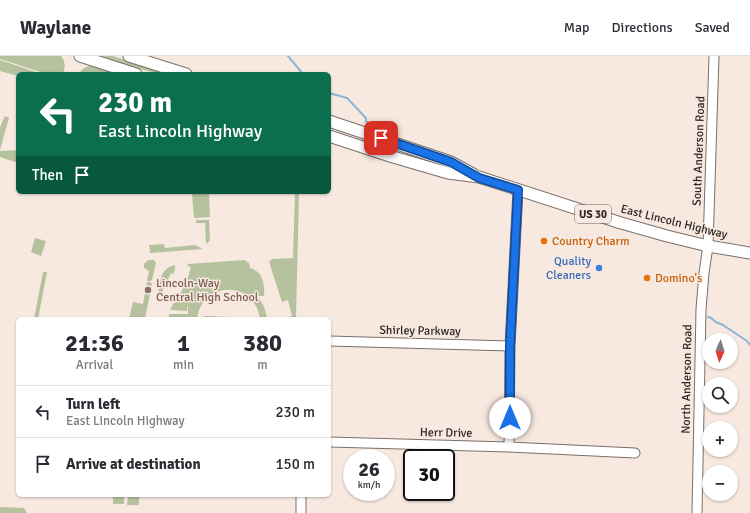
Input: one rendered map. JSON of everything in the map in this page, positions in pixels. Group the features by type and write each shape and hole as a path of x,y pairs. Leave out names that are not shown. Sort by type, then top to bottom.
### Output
{"main road":[{"path":"80,56 130,72"},
{"path":"129,56 180,72"},
{"name":"East Lincoln Highway","path":"331,122 451,162 479,178"},
{"name":"East Lincoln Highway","path":"331,137 448,173 479,178 667,236 708,246 750,253"}],"street":[{"name":"South Anderson Road","path":"708,246 714,56"},
{"path":"509,447 510,346 518,190"},
{"name":"North Anderson Road","path":"697,513 701,309 708,246"},
{"name":"Shirley Parkway","path":"331,341 510,346"},
{"name":"Herr Drive","path":"331,442 509,447 635,453"},
{"path":"301,497 301,513"}],"green space":[{"path":"0,56 61,56 65,65 63,72 41,72 0,59"},
{"path":"96,56 113,56 162,72 152,72"},
{"path":"0,60 36,72 16,72 16,75 0,71"},
{"path":"93,65 116,72 80,72"},
{"path":"5,116 9,118 0,150 0,127"},
{"path":"16,150 16,162 0,157 0,151"},
{"path":"192,194 209,194 210,217 194,218"},
{"path":"295,194 299,194 296,317 289,317 292,316 288,300 282,302 269,262 272,259 293,258"},
{"path":"196,220 209,220 210,240 207,244 205,223 196,223"},
{"path":"35,238 46,241 41,256 31,252"},
{"path":"164,244 165,248 195,245 203,249 150,253 149,245"},
{"path":"148,260 154,260 156,263 151,281 147,281 149,271 144,268 144,264"},
{"path":"245,260 249,263 250,268 258,272 262,279 264,296 257,296 264,307 267,317 259,317 256,306 249,297 239,292 228,290 218,292 208,297 201,306 198,317 169,317 169,314 188,314 188,303 187,311 170,310 173,304 177,301 188,277 191,267 187,264"},
{"path":"175,265 175,270 173,274 171,273 160,296 158,294 162,276 166,269"},
{"path":"43,272 47,272 38,317 34,317"},
{"path":"147,282 150,282 152,284 145,317 129,317 133,302 143,304"},
{"path":"204,316 228,317 204,317"},
{"path":"113,497 124,497 124,504 113,504"},
{"path":"128,497 139,497 139,505 127,505"},
{"path":"0,507 24,508 27,513 0,513"}],"waterway":[{"path":"288,56 301,72"},
{"path":"331,94 347,98 366,118 368,123"},
{"path":"708,317 723,325 747,341 750,345"}],"place":[{"name":"Country Charm","path":"544,241"},
{"name":"Quality Cleaners","path":"599,268"},
{"name":"Domino's","path":"647,278"},
{"name":"Lincoln-Way Central High School","path":"148,290"}],"route":[{"path":"381,138 451,162 479,178 518,190 510,346 510,418"}]}
